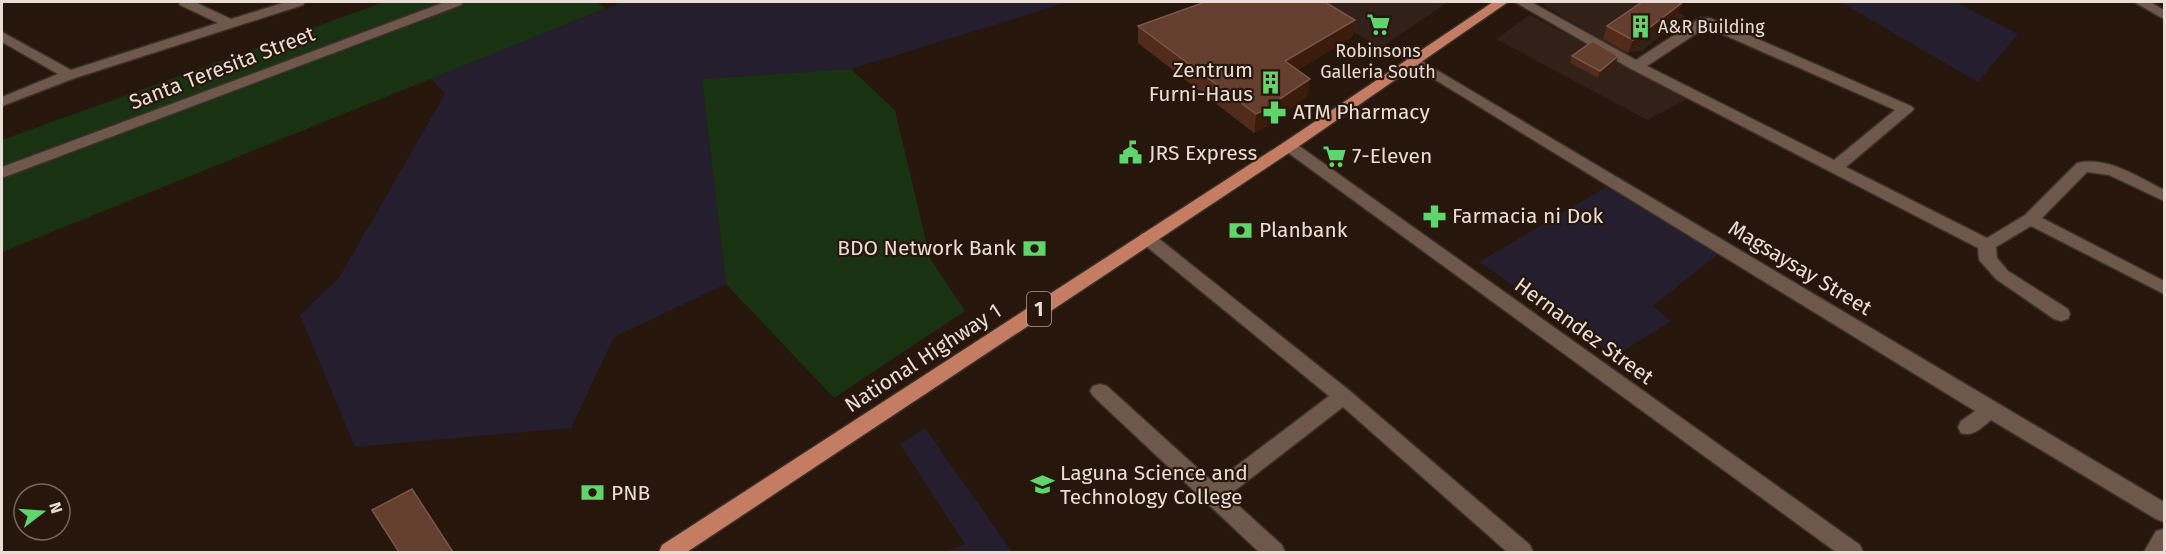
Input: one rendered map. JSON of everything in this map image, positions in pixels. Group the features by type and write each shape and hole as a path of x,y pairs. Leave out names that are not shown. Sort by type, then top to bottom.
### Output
{"highway":[{"name":"National Highway 1","path":"671,552 1289,146 1501,2"}],"street":[{"path":"185,2 231,24"},
{"path":"2,102 70,75 298,2"},
{"name":"Santa Teresita Street","path":"2,173 456,2"},
{"path":"1522,2 1636,66 1987,245"},
{"path":"2141,2 2164,15"},
{"path":"1636,66 1705,21 1906,109 1836,167"},
{"path":"2,36 70,75"},
{"name":"Magsaysay Street","path":"1413,60 2164,513"},
{"name":"Hernandez Street","path":"1289,146 1845,551"},
{"path":"1987,245 2031,219 2083,167 2097,167 2112,171 2164,196"},
{"path":"2031,219 2164,288"},
{"path":"1147,238 1343,396 1522,552"},
{"path":"1987,245 1988,260 2002,274 2061,314"},
{"path":"1100,391 1274,552"},
{"path":"1214,495 1343,396"},
{"path":"1968,427 1990,410"},
{"path":"2155,552 2164,538"}],"shaded area":[{"path":"622,2 1068,2 851,69 703,79 726,284 614,337 571,428 355,447 300,315 339,278 445,94 430,78"},
{"name":"Robinsons Galleria South","path":"1304,2 1448,2 1380,48"},
{"path":"1548,2 1654,2 1685,16 1642,51 1623,52 1543,5"},
{"path":"1840,2 1956,2 2018,34 1978,82"},
{"path":"1530,15 1689,98 1647,120 1496,39"},
{"path":"1606,187 1718,254 1653,306 1671,321 1615,356 1479,262"},
{"path":"925,428 1012,552 945,552 965,544 900,444"}],"green space":[{"path":"384,2 596,2 606,8 2,252 2,140"},
{"path":"851,69 895,110 930,258 965,311 834,398 726,284 702,79"}],"building":[{"path":"1205,2 1325,2 1355,20 1285,61 1310,79 1275,102 1277,104 1256,114 1138,26"},
{"path":"1642,2 1683,2 1633,40 1607,26"},
{"path":"1593,41 1618,56 1600,71 1572,56"},
{"path":"412,489 453,552 399,552 372,510"}],"place":[{"name":"Robinsons Galleria South","path":"1378,25"},
{"name":"A&R Building","path":"1640,27"},
{"name":"Zentrum Furni-Haus","path":"1271,82"},
{"name":"ATM Pharmacy","path":"1275,112"},
{"name":"JRS Express","path":"1131,153"},
{"name":"7-Eleven","path":"1334,156"},
{"name":"Farmacia ni Dok","path":"1434,216"},
{"name":"Planbank","path":"1241,230"},
{"name":"BDO Network Bank","path":"1034,248"},
{"name":"Laguna Science and Technology College","path":"1042,485"},
{"name":"PNB","path":"593,493"}]}
